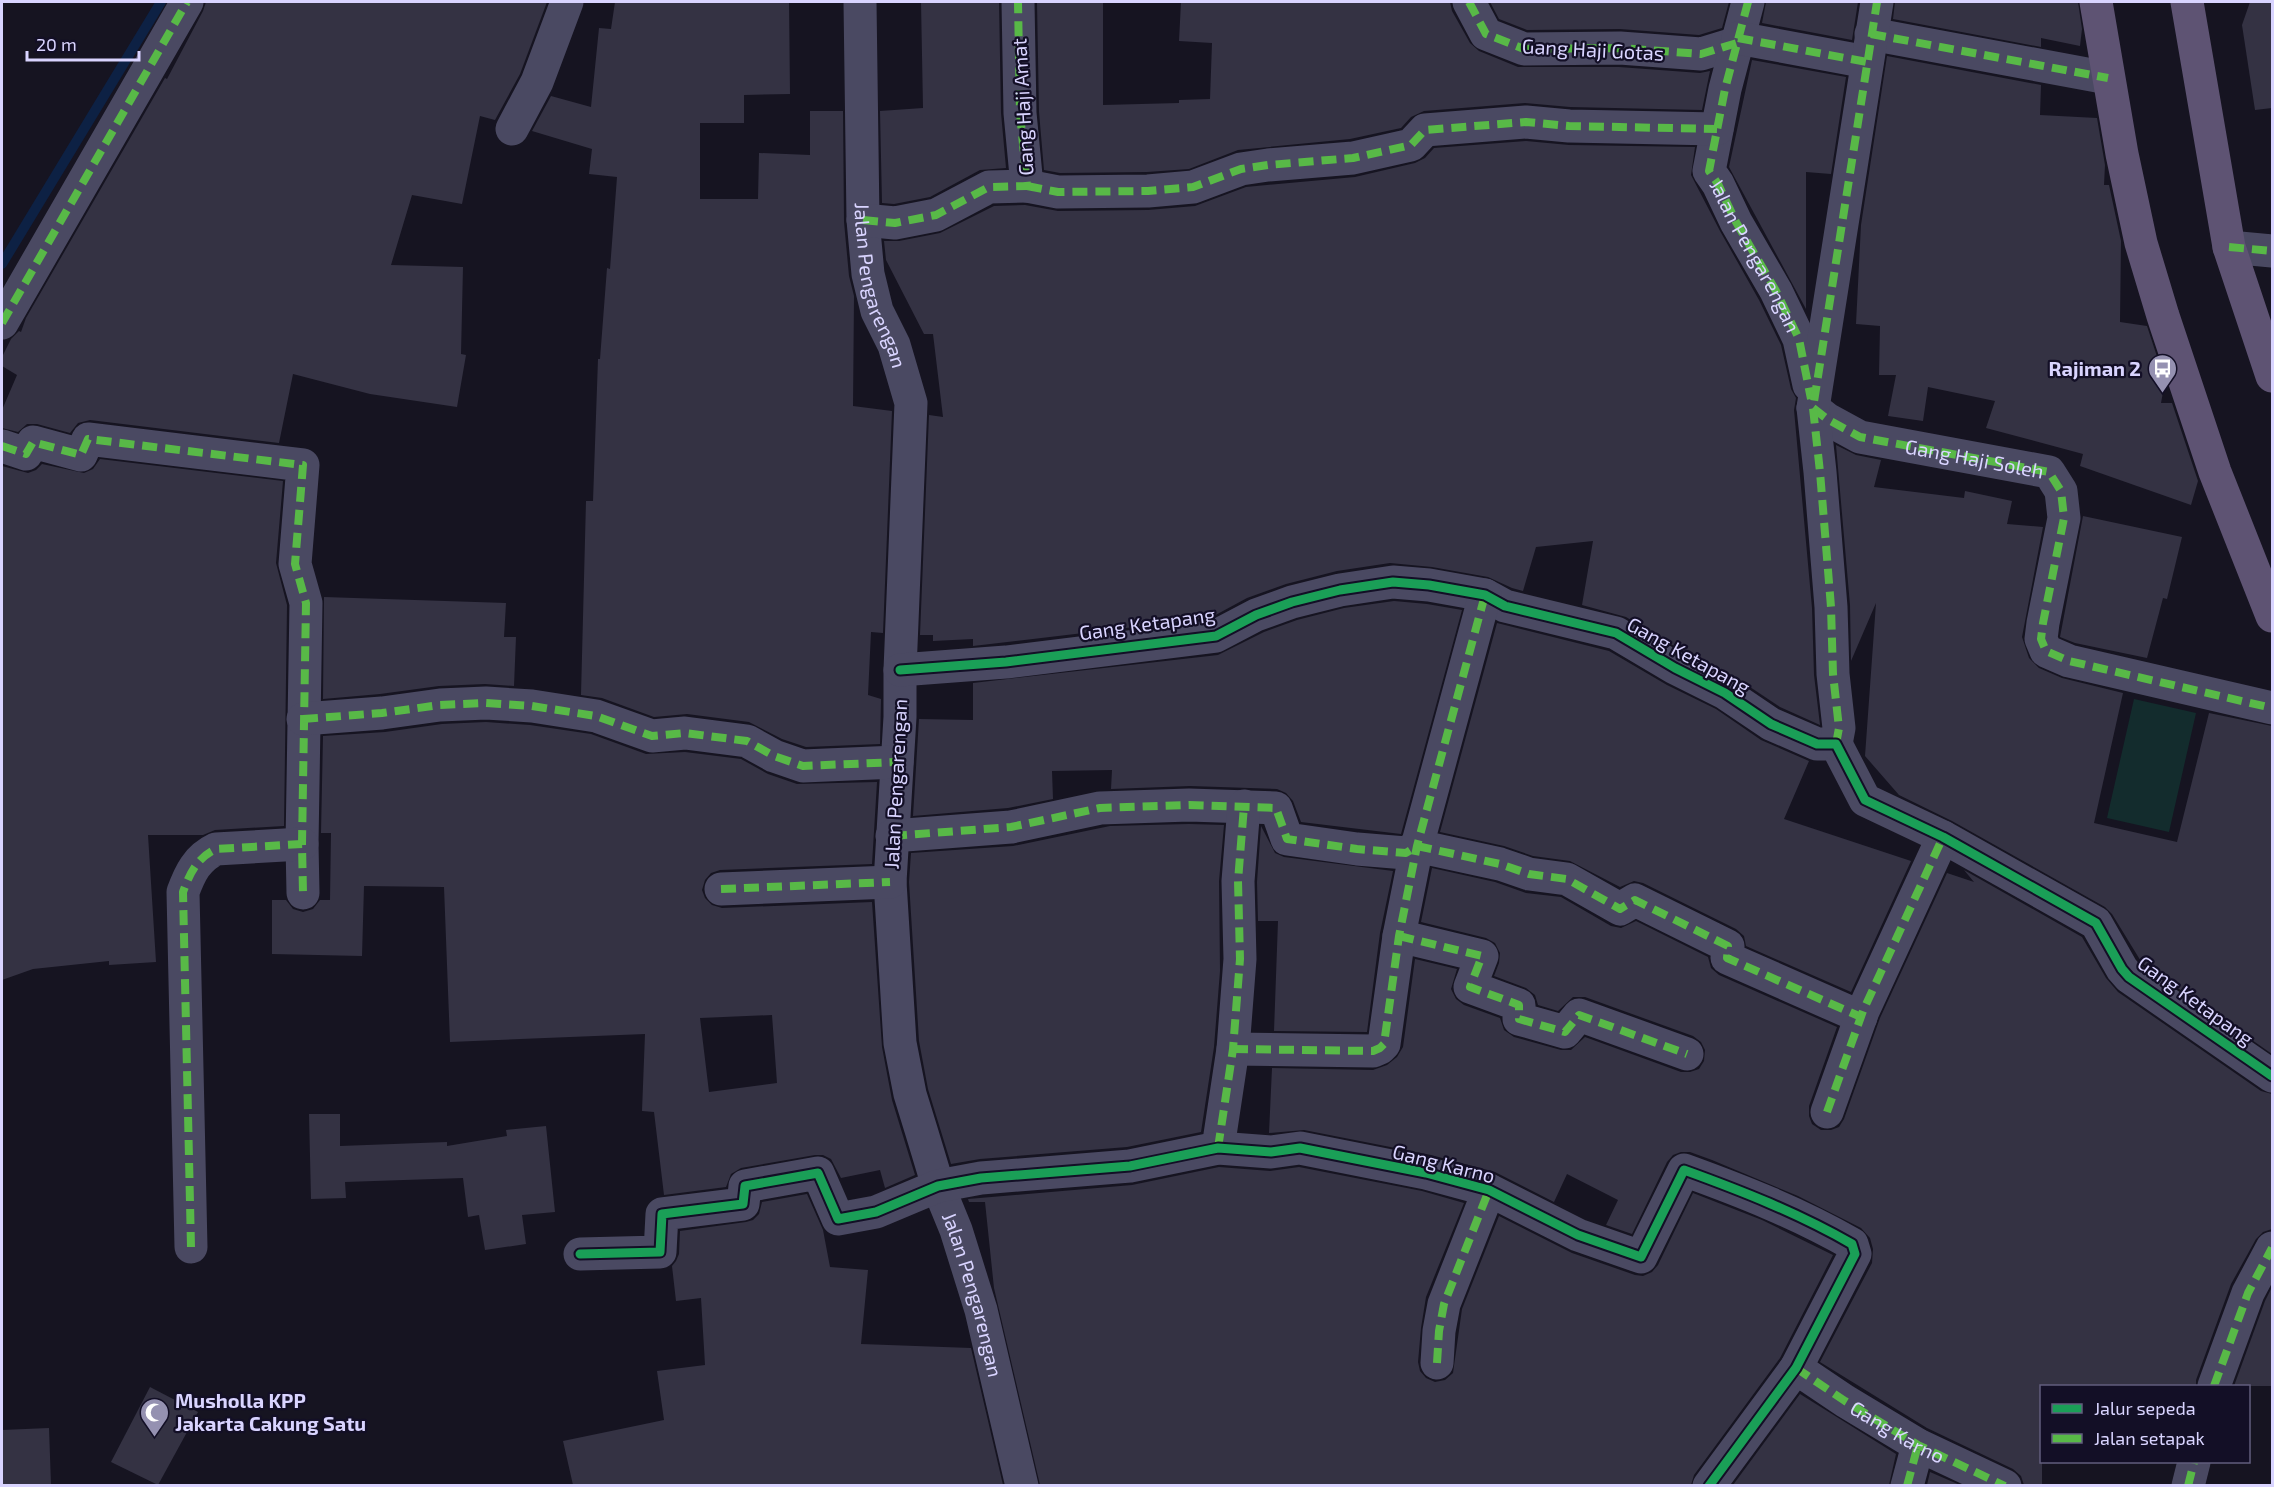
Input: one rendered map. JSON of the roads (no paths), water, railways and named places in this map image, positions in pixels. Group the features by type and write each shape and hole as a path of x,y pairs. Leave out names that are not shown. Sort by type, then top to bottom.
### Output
{"main road":[{"path":"2096,2 2141,243 2163,316 2216,472 2272,616"},
{"path":"2187,2 2229,247 2272,376"}],"street":[{"path":"2,323 187,2"},
{"path":"512,129 537,82 567,2"},
{"name":"Jalan Pengarengan","path":"860,2 863,220 868,274 877,311 894,345 911,403 890,882 900,1043 910,1094 938,1186 956,1230 981,1310 1022,1485"},
{"name":"Gang Haji Amat","path":"863,220 895,223 936,215 989,187 1027,186 1020,113 1018,2"},
{"name":"Gang Haji Gotas","path":"1469,2 1486,34 1524,49 1620,48 1701,54 1738,41"},
{"name":"Jalan Pengarengan","path":"1748,2 1708,171 1718,184 1736,222 1776,291 1799,339 1813,408"},
{"path":"1836,744 1839,728 1833,674 1831,607 1821,472 1813,408 1877,2"},
{"path":"1738,41 1869,48 2109,78"},
{"path":"1027,186 1058,192 1148,191 1193,187 1241,170 1268,165 1353,158 1411,145 1425,130 1474,125 1526,122 1569,126 1717,129"},
{"path":"2229,247 2272,251"},
{"name":"Gang Haji Soleh","path":"1813,408 1827,419 1860,437 2049,472 2061,491 2064,518 2043,623 2041,639 2046,651 2069,661 2272,708"},
{"path":"2,447 26,454 33,442 81,455 88,439 303,465 295,564 306,603 303,893"},
{"name":"Gang Ketapang","path":"900,670 1006,662 1216,636 1256,615 1292,602 1340,590 1393,582 1429,585 1485,595 1504,606 1616,633 1675,668 1725,693 1771,724 1817,744 1836,744 1865,800 1943,837 2096,923 2122,969 2129,977 2272,1076"},
{"path":"1233,1049 1319,1052 1373,1051 1380,1048 1386,1036 1399,936 1418,846 1485,595"},
{"path":"303,719 382,713 440,705 486,703 532,706 596,716 652,736 685,733 747,741 774,756 803,766 897,762"},
{"path":"1218,1148 1233,1049 1240,959 1238,881 1244,806"},
{"path":"892,836 1011,827 1100,808 1244,806 1276,808 1287,839 1406,853 1418,846 1500,864 1529,874 1567,879 1620,909 1635,900 1728,946 1726,958 1861,1017"},
{"path":"1827,1112 1861,1017 1943,837"},
{"path":"191,1247 183,892 190,873 204,854 216,849 302,844"},
{"path":"721,889 890,882"},
{"path":"1399,936 1482,956 1470,987 1519,1005 1520,1019 1565,1032 1579,1015 1687,1054"},
{"name":"Gang Karno","path":"580,1254 660,1252 662,1214 742,1204 745,1186 818,1173 838,1219 876,1212 938,1186 981,1178 1130,1166 1218,1148 1271,1152 1300,1148 1426,1173 1489,1190 1578,1235 1641,1257 1684,1170 1750,1193 1811,1221 1852,1244 1855,1254 1796,1368 1918,1446 2005,1485"},
{"path":"1437,1364 1439,1331 1444,1304 1489,1190"},
{"path":"2214,1385 2248,1293 2272,1248"},
{"path":"1708,1485 1796,1368"},
{"path":"1907,1485 1918,1446"},
{"path":"2188,1485 2194,1463"}],"waterway":[{"path":"2,264 161,2"}],"place":[{"name":"Rajiman 2","path":"2162,394"},
{"name":"Musholla KPP Jakarta Cakung Satu","path":"154,1438"}]}
